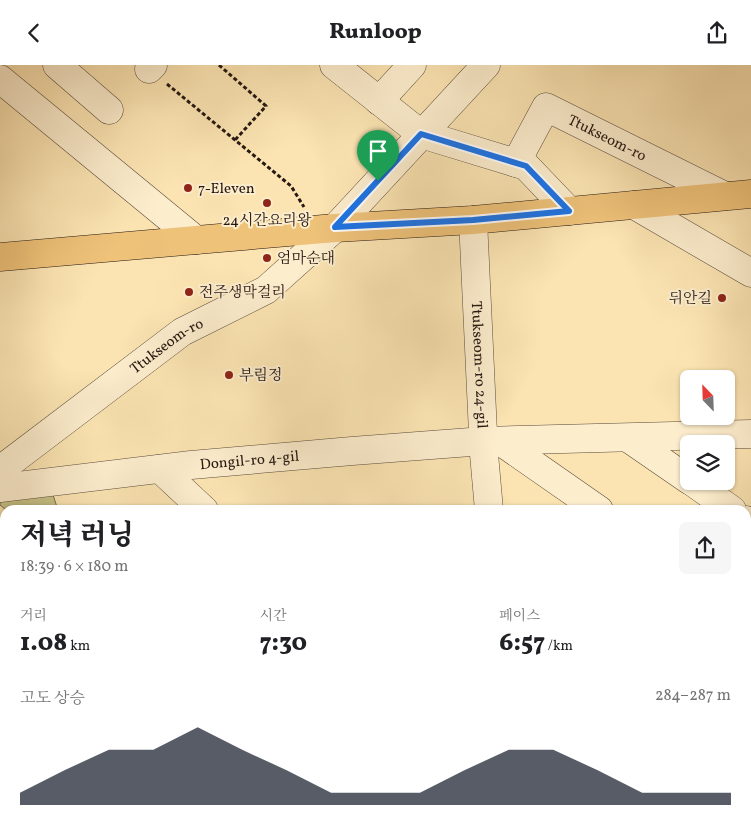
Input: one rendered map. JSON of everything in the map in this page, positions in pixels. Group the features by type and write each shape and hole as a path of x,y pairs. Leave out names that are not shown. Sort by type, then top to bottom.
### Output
{"main road":[{"name":"Ttukseom-ro","path":"0,257 326,228 473,220 738,195"}],"street":[{"path":"57,65 109,110"},
{"path":"334,65 421,134 526,166 569,211"},
{"path":"379,101 412,65"},
{"path":"326,228 421,134 486,65"},
{"path":"0,79 196,240"},
{"name":"Ttukseom-ro","path":"516,163 546,107 738,195"},
{"path":"634,205 751,273"},
{"name":"Ttukseom-ro 24-gil","path":"473,220 492,441 489,505"},
{"name":"Ttukseom-ro","path":"0,470 182,332 266,290 326,228"},
{"name":"Dongil-ro 4-gil","path":"0,488 160,469 352,451 492,441 751,434"},
{"path":"628,438 680,474"},
{"path":"492,441 591,505"},
{"path":"160,469 199,505"},
{"path":"703,490 725,505"}],"path":[{"path":"219,65 266,106 235,140"},
{"path":"151,67 291,186 326,228"}],"shaded area":[{"path":"51,489 56,505 0,505 0,493"}],"place":[{"name":"7-Eleven","path":"188,188"},
{"name":"24시간요리왕","path":"267,203"},
{"name":"엄마순대","path":"267,258"},
{"name":"전주생막걸리","path":"189,292"},
{"name":"뒤안길","path":"722,298"},
{"name":"부림정","path":"229,375"}],"route":[{"path":"421,134 526,166 569,211 473,220 335,227 378,181 421,134"}]}
